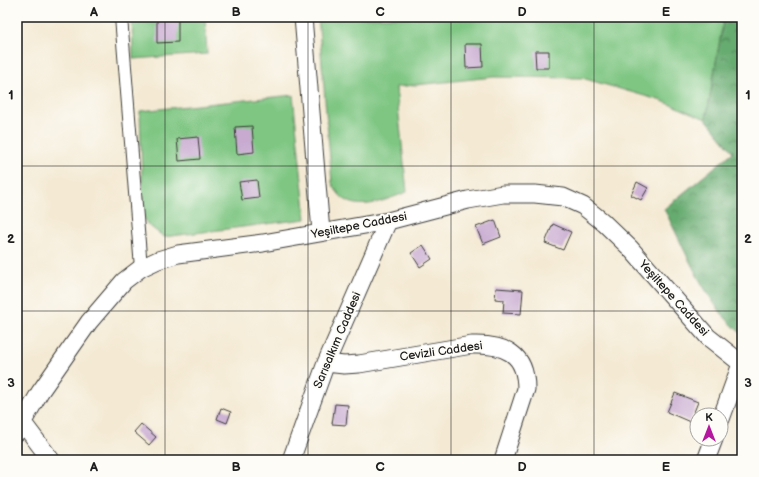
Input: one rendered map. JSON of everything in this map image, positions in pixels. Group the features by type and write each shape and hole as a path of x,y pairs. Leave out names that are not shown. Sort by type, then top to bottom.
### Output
{"street":[{"path":"121,17 141,268"},
{"path":"303,17 321,232"},
{"name":"Yeşiltepe Caddesi","path":"20,427 40,392 89,322 124,281 141,268 158,260 178,254 263,243 388,221 468,200 503,194 535,194 563,197 582,206 603,222 630,248 708,337 741,364"},
{"name":"Sarısalkım Caddesi","path":"291,460 326,363 388,221"},
{"name":"Cevizli Caddesi","path":"326,363 344,365 359,364 472,345 487,345 509,351 517,357 523,366 526,379 526,389 503,460"},
{"path":"725,407 741,364"},
{"path":"20,427 51,460"},
{"path":"706,460 711,447"}],"green space":[{"path":"132,17 205,17 207,54 133,59"},
{"path":"318,17 724,17 706,119 662,101 582,78 493,77 396,87 407,192 376,203 356,204 347,201 339,194 332,183"},
{"path":"724,17 742,18 742,334 729,322 707,293 688,259 664,209 733,152 706,119"},
{"path":"293,95 306,219 164,237 147,224 143,215 140,111"}],"building":[{"path":"178,18 178,42 157,43 157,19"},
{"path":"465,44 482,44 483,67 466,68"},
{"path":"535,51 549,51 549,68 536,68"},
{"path":"252,126 254,152 237,154 235,127"},
{"path":"198,137 200,159 179,161 177,139"},
{"path":"257,180 259,198 242,200 239,182"},
{"path":"637,182 648,188 641,200 631,195"},
{"path":"495,220 501,237 483,244 476,227"},
{"path":"553,224 571,232 563,250 545,243"},
{"path":"423,245 432,259 420,267 411,253"},
{"path":"496,288 523,290 521,314 503,313 504,300 495,299"},
{"path":"675,393 698,402 696,407 689,407 689,422 667,412"},
{"path":"335,404 348,405 346,425 332,424"},
{"path":"221,408 231,412 227,423 217,419"},
{"path":"141,424 156,437 149,445 134,432"}]}
